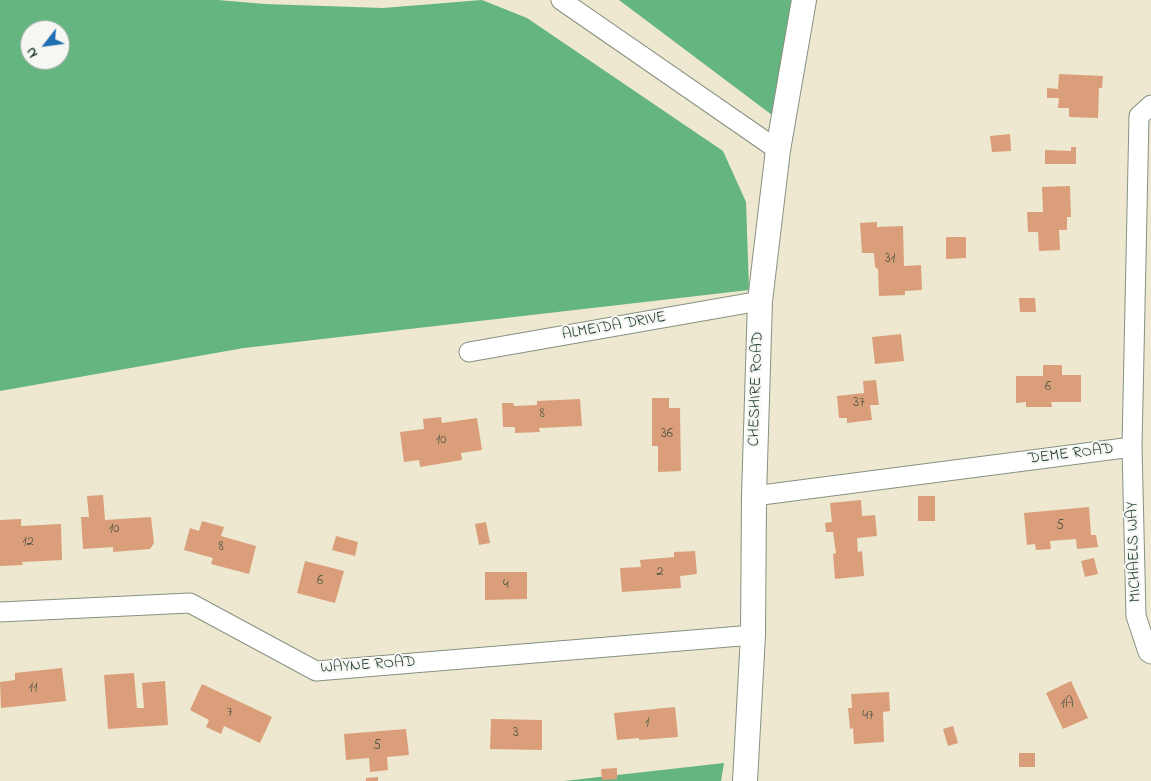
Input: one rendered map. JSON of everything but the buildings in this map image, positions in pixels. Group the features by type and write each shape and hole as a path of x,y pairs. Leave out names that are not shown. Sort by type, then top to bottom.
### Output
{"street":[{"path":"561,0 778,150"},
{"name":"CHESHIRE ROAD","path":"745,781 753,635 754,496 760,301 778,150 804,0"},
{"name":"DEME ROAD","path":"754,496 1132,447 1139,116 1151,105"},
{"name":"ALMEIDA DRIVE","path":"469,352 760,301"},
{"name":"MICHAELS WAY","path":"1132,447 1136,616 1148,652 1151,654"},
{"name":"WAYNE ROAD","path":"0,612 190,603 316,671 753,635"}],"green space":[{"path":"0,0 218,0 265,4 383,8 482,0 527,18 723,151 746,202 749,290 244,348 0,391"},
{"path":"619,0 794,0 772,115"},
{"path":"724,763 721,781 564,781"}]}
